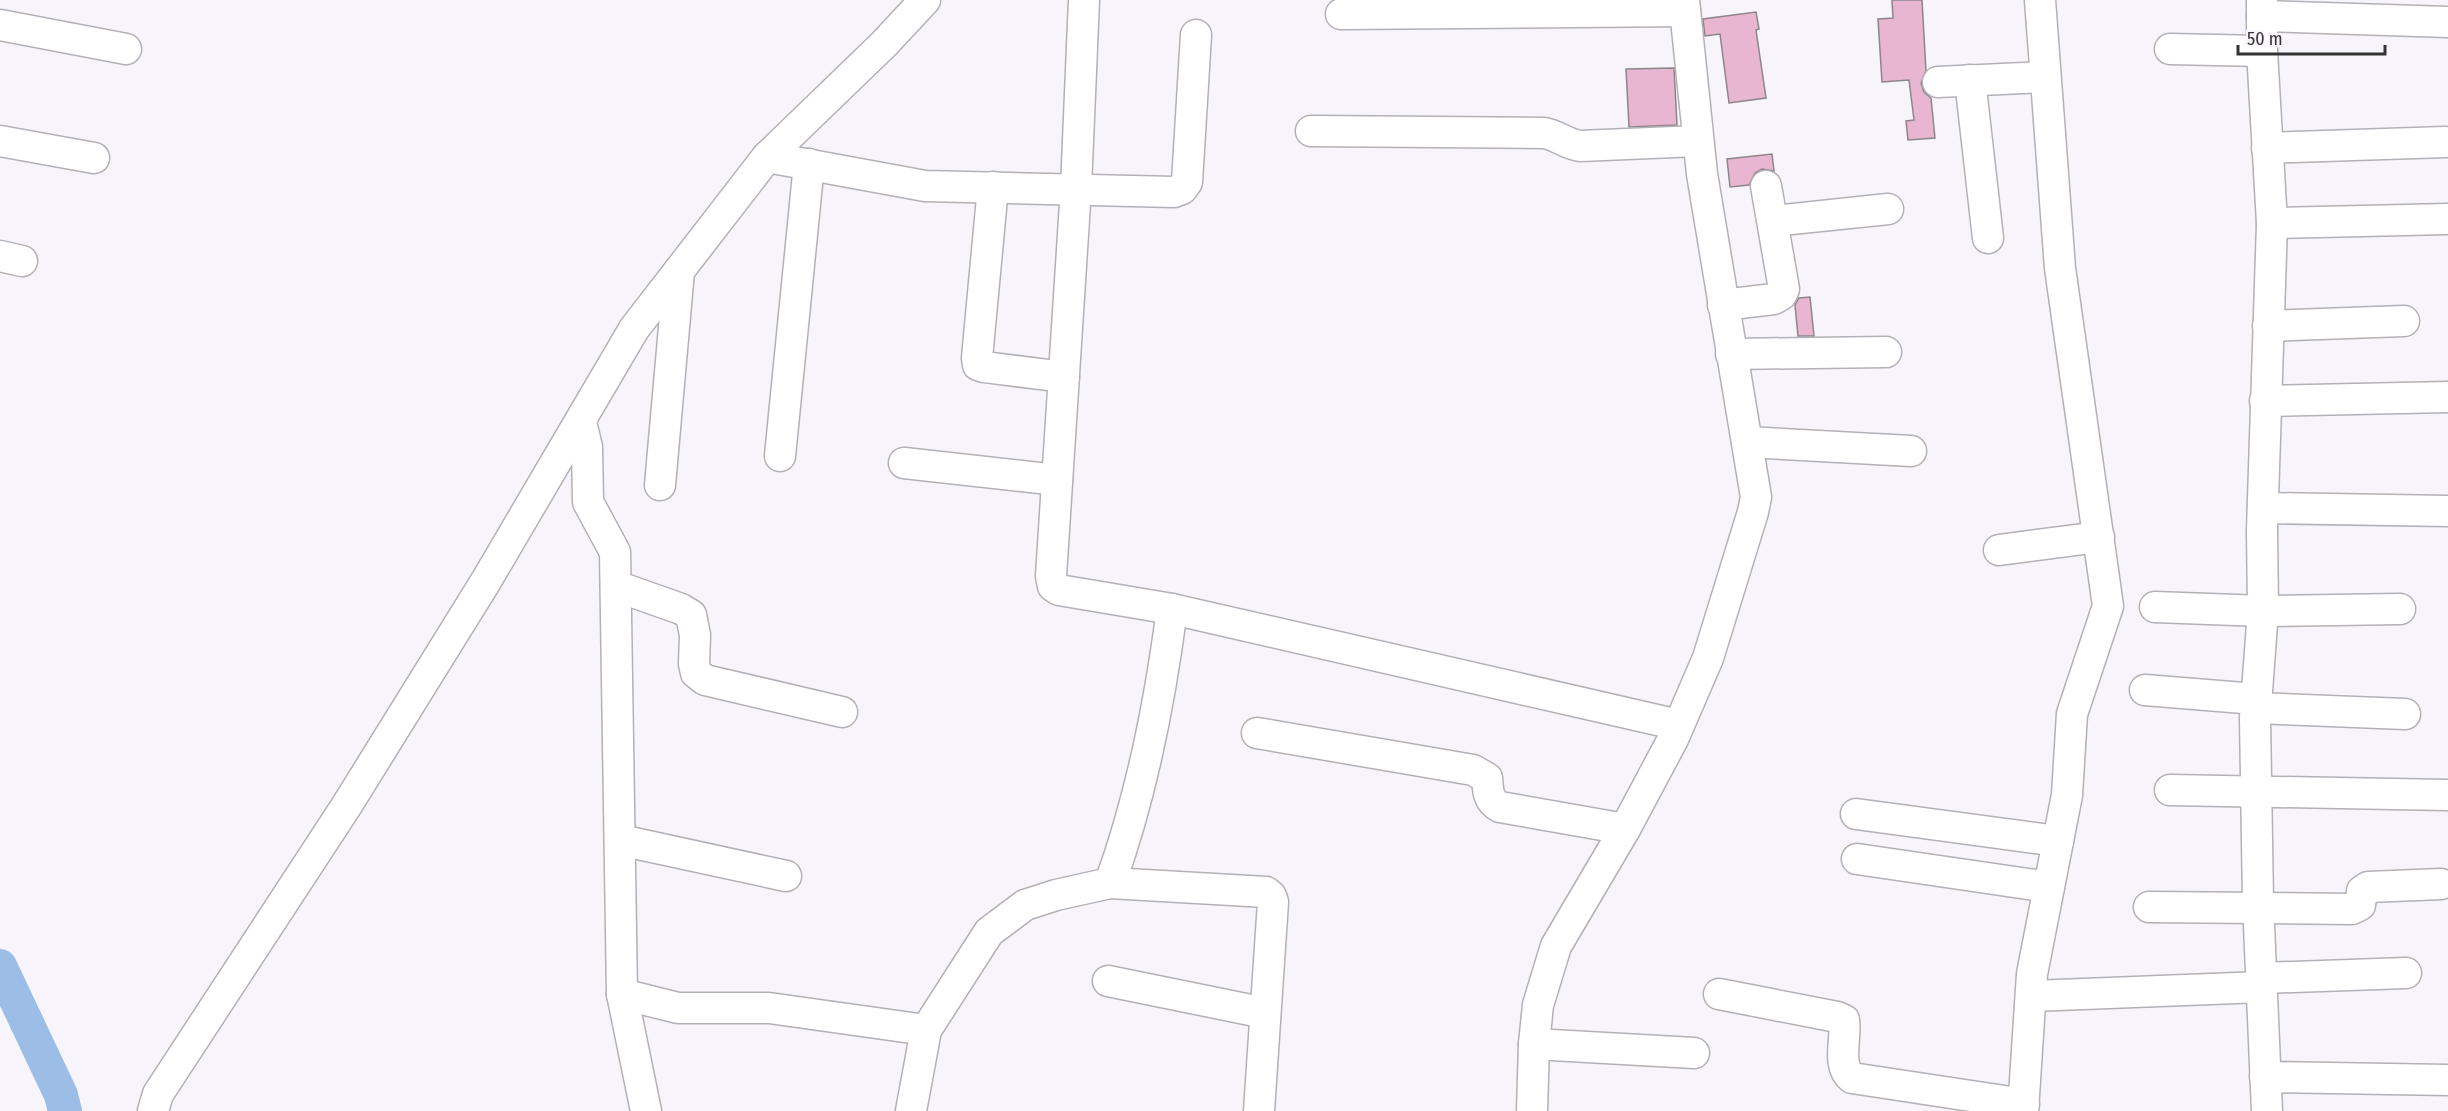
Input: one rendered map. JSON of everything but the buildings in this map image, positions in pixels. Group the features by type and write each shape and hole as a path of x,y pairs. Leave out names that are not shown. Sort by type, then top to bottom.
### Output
{"street":[{"path":"153,1111 158,1094 360,785 486,582 634,329 767,157 884,44 925,0"},
{"path":"1084,0 1076,188 1051,576 1053,586 1059,590 1172,609 1679,725"},
{"path":"1719,994 1844,1020 1843,1064 1846,1073 1852,1078 2024,1108 2032,974 2067,795 2072,714 2108,606 2060,268 2040,0"},
{"path":"1341,14 1427,7 1685,6 1702,174 1756,497 1708,658 1679,725 1624,829 1556,946 1538,1005 1532,1111"},
{"path":"2267,1111 2259,908 2256,704 2263,610 2265,401 2272,223 2266,148 2262,8 2448,22"},
{"path":"0,25 126,49"},
{"path":"767,157 925,186 1174,192 1182,189 1187,182 1196,35"},
{"path":"2170,49 2262,51"},
{"path":"1938,82 2044,77"},
{"path":"1970,80 1988,238"},
{"path":"1311,131 1544,133 1553,135 1571,145 1580,146 1698,141"},
{"path":"0,141 94,158"},
{"path":"2266,148 2445,142"},
{"path":"780,456 809,164"},
{"path":"1723,305 1774,299 1781,295 1784,289 1766,186"},
{"path":"993,187 978,365 1064,377"},
{"path":"1773,221 1888,209"},
{"path":"2272,223 2448,219"},
{"path":"660,485 679,271"},
{"path":"2268,326 2404,321"},
{"path":"1731,354 1886,352"},
{"path":"2265,401 2448,397"},
{"path":"581,422 587,447 588,502 615,552 622,994 646,1111"},
{"path":"1747,442 1911,451"},
{"path":"904,463 1057,480"},
{"path":"2263,508 2448,511"},
{"path":"1999,550 2099,537"},
{"path":"616,586 681,609 691,615 695,636 694,664 696,673 705,680 842,712"},
{"path":"2155,607 2263,610 2400,609"},
{"path":"1110,883 1127,837 1158,702 1172,609"},
{"path":"2145,690 2256,704 2405,714"},
{"path":"1257,733 1473,770 1486,778 1488,795 1492,803 1500,807 1624,829"},
{"path":"2170,790 2447,795"},
{"path":"1856,814 2058,841"},
{"path":"620,840 786,876"},
{"path":"1857,859 2049,887"},
{"path":"911,1111 926,1030 989,932 1025,905 1056,895 1110,883 1266,892 1271,896 1273,902 1259,1111"},
{"path":"2149,907 2352,909 2360,905 2362,891 2368,886 2441,884"},
{"path":"2032,996 2406,973"},
{"path":"1108,981 1265,1013"},
{"path":"622,994 678,1008 769,1008 926,1030"},
{"path":"1534,1044 1694,1053"},
{"path":"2265,1077 2448,1080"}],"waterway":[{"path":"0,966 61,1095 65,1111"}]}
